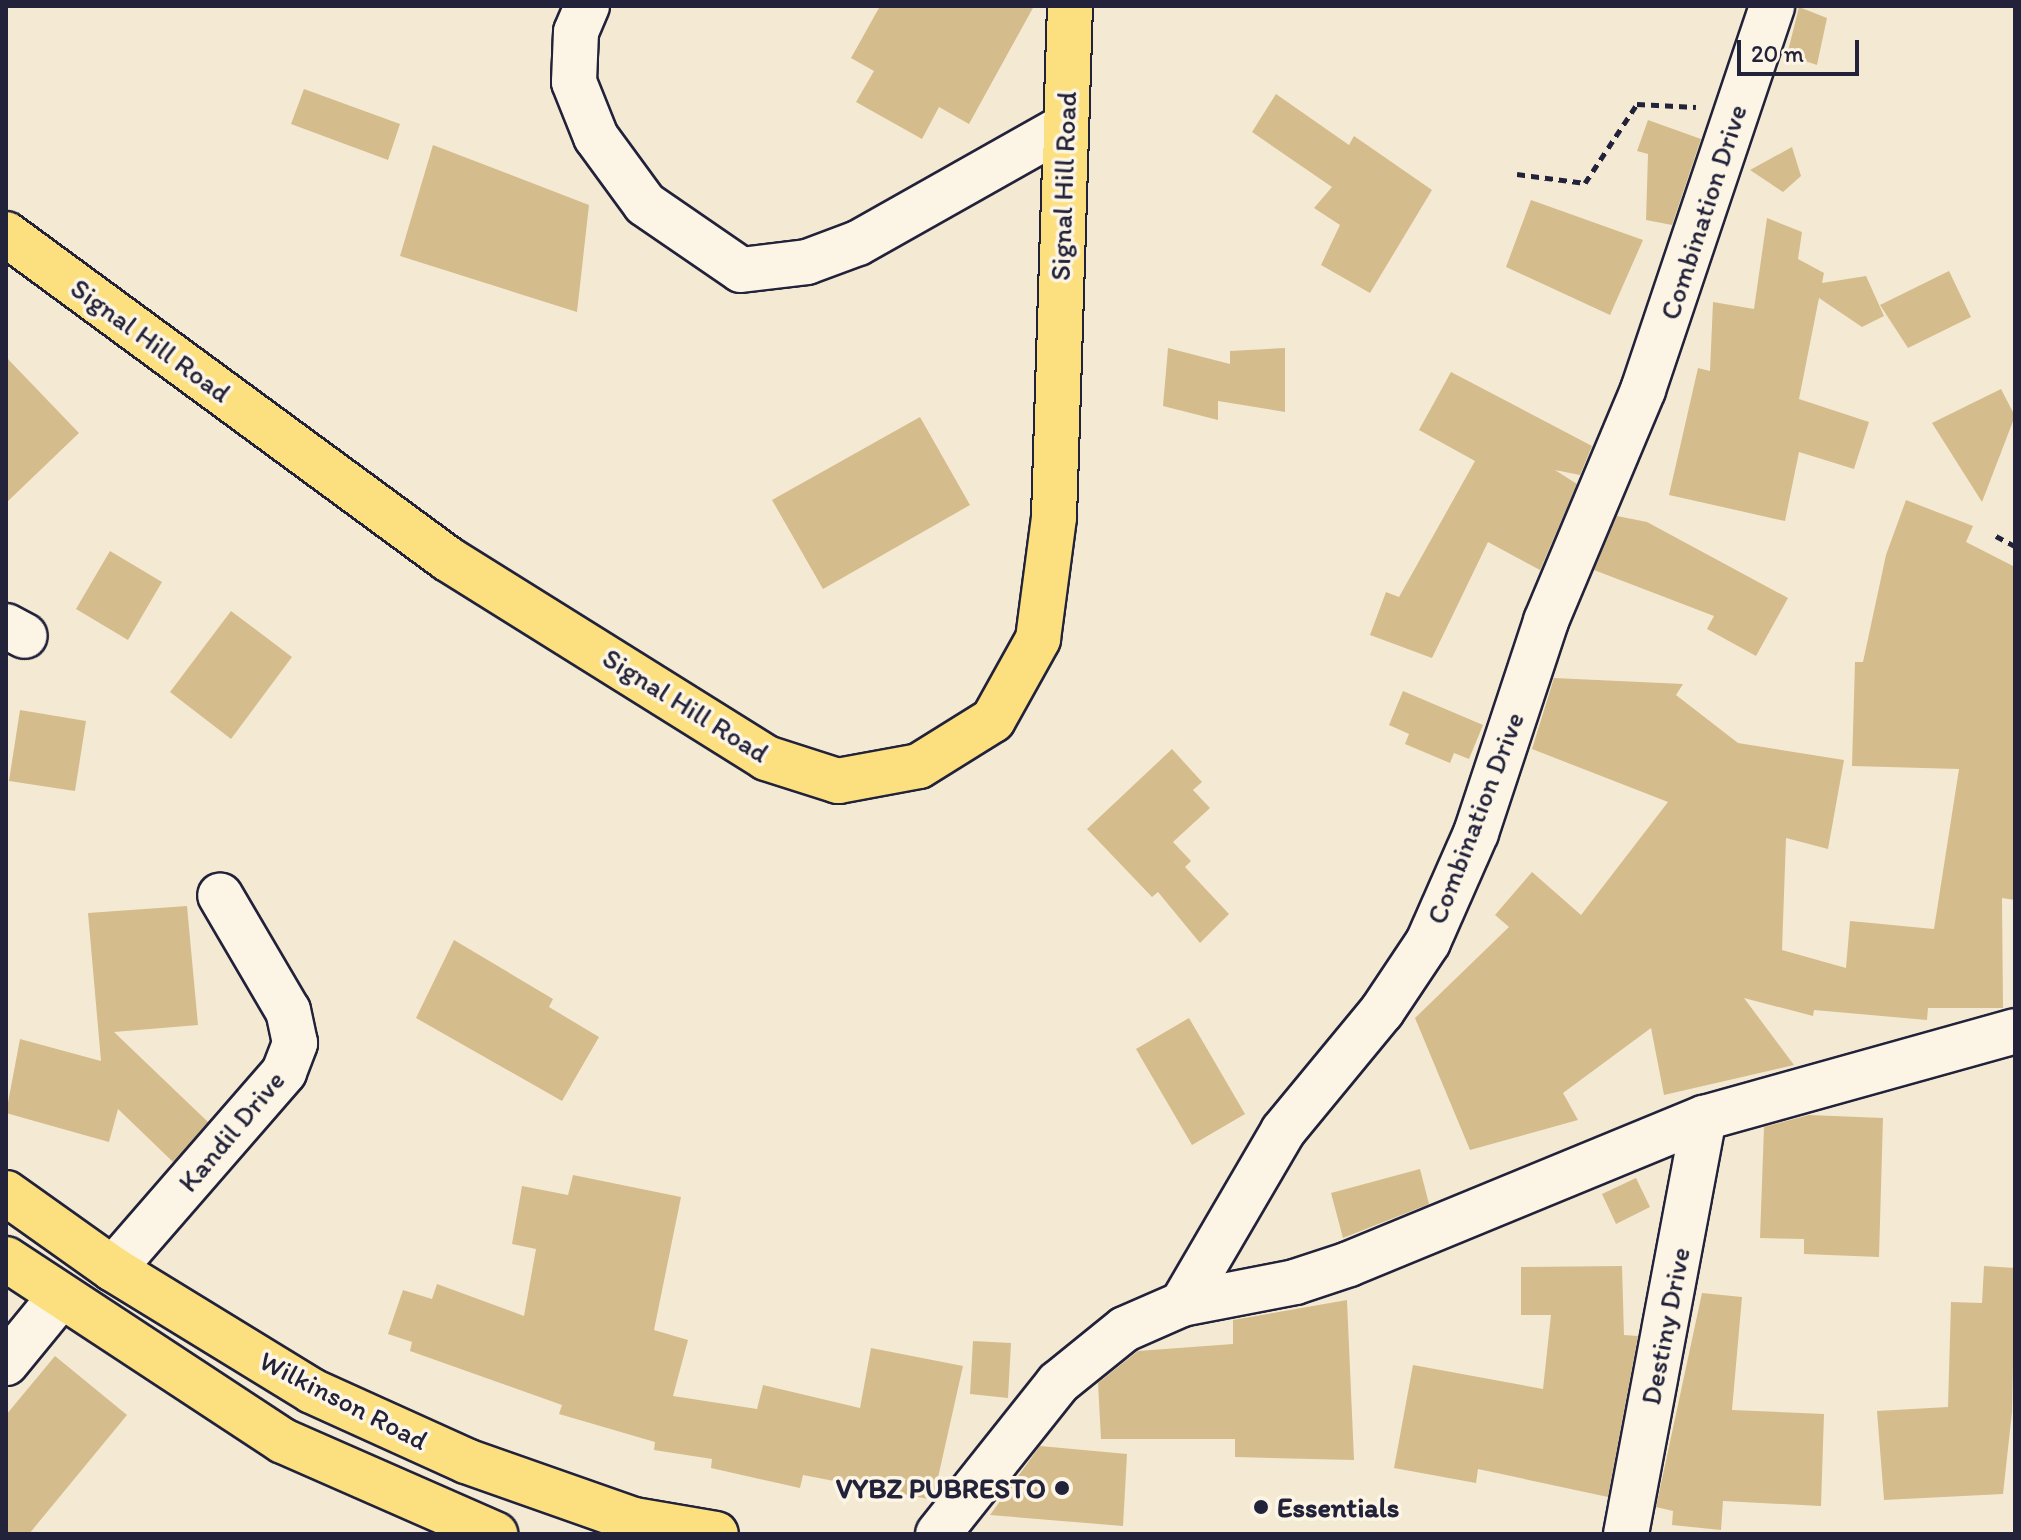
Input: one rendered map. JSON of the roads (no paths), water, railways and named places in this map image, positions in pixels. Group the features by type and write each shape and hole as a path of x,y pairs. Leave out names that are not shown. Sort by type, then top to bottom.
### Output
{"main road":[{"name":"Signal Hill Road","path":"6,234 448,559 766,758 838,781 919,766 993,720 1038,639 1054,517 1070,6"},
{"name":"Wilkinson Road","path":"6,1193 113,1269 312,1391 466,1461 634,1520 716,1534"},
{"name":"Wilkinson Road","path":"6,1259 283,1441 495,1534"}],"street":[{"path":"587,6 576,32 574,82 596,137 645,204 741,270 807,262 858,243 1064,127"},
{"name":"Combination Drive","path":"1182,1304 1283,1131 1382,1011 1428,942 1476,833 1546,621 1643,390 1772,6"},
{"name":"Kandil Drive","path":"113,1269 284,1072 295,1043 288,1011 220,895"},
{"path":"938,1534 1089,1352 1182,1304 1295,1282 1349,1264 1704,1118 2015,1031"},
{"name":"Destiny Drive","path":"1626,1534 1704,1118"},
{"path":"6,1363 60,1297"}],"place":[{"name":"VYBZ PUBRESTO","path":"1062,1488"},
{"name":"Essentials","path":"1261,1507"}]}
